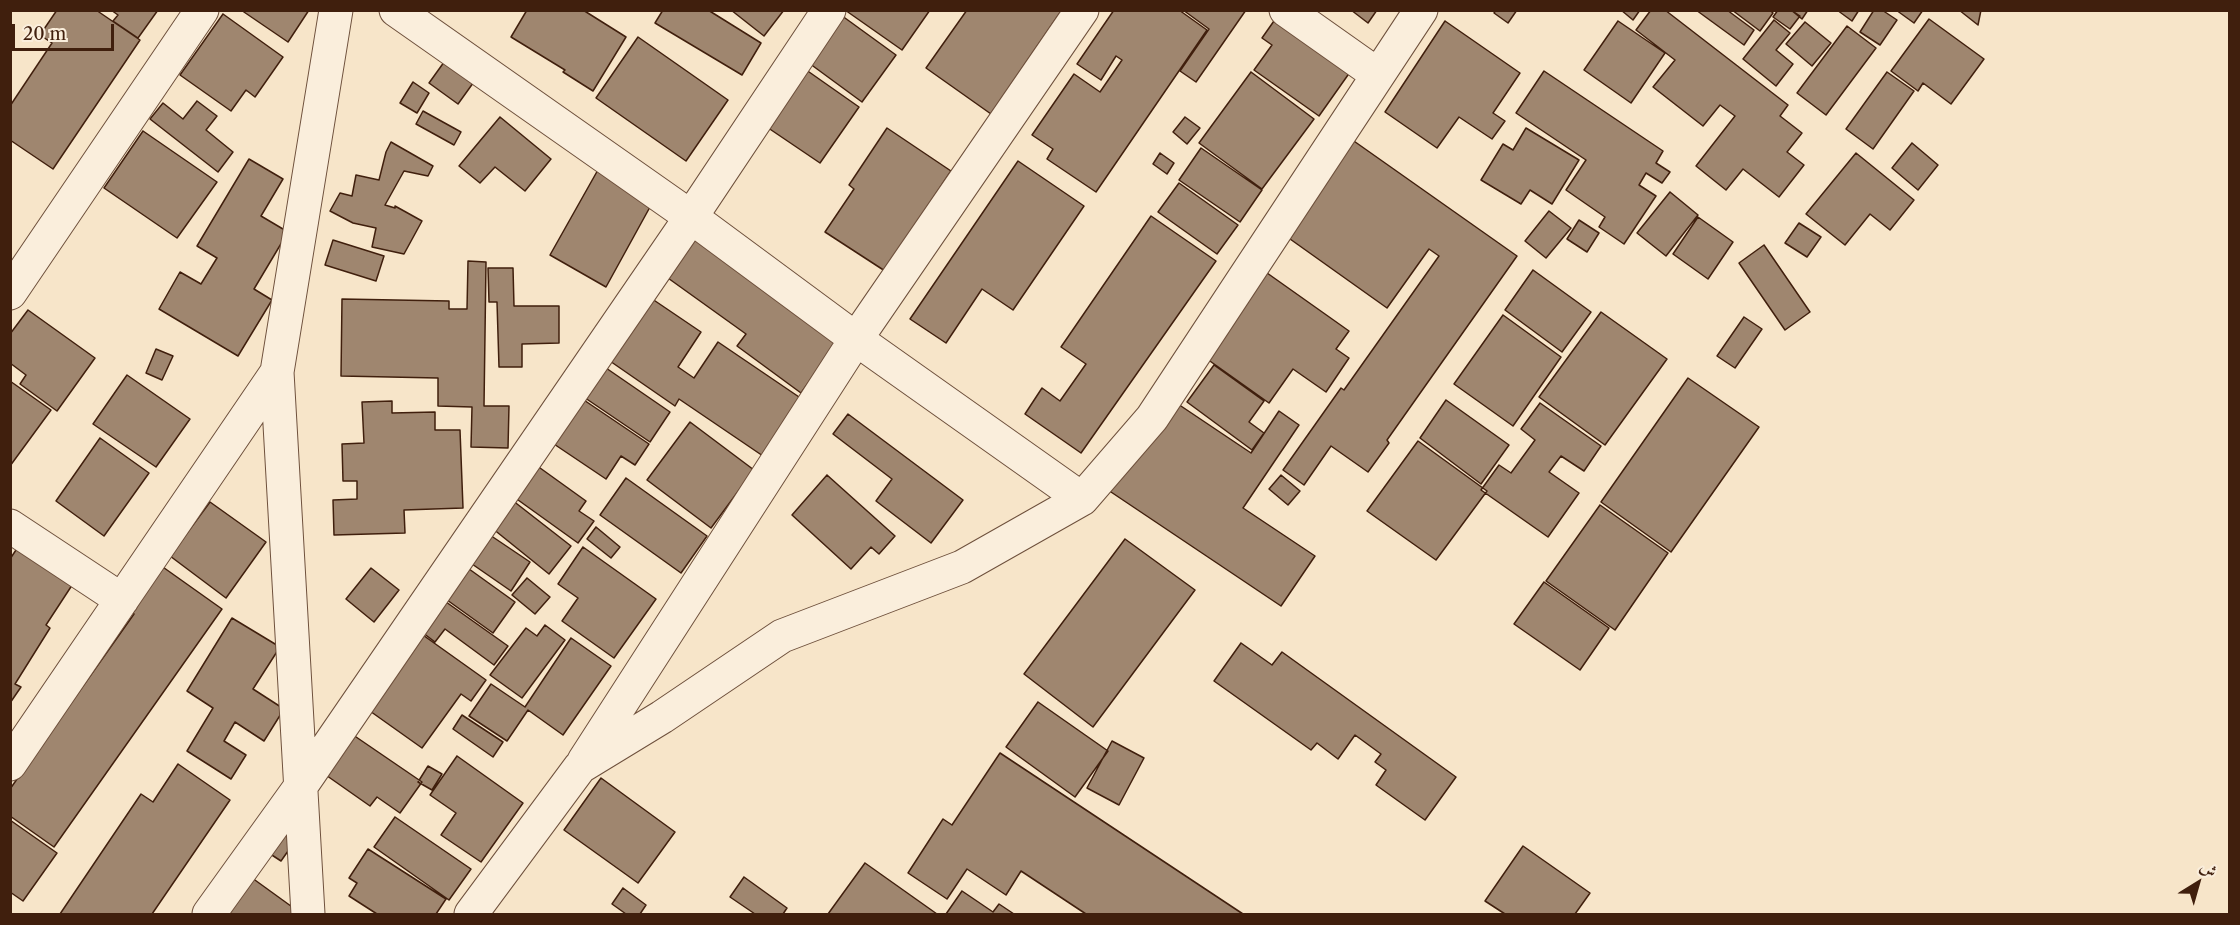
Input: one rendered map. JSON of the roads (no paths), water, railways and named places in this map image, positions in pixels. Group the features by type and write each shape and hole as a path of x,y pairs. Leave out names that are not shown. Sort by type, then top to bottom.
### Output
{"street":[{"path":"10,293 202,10"},
{"path":"308,915 277,372 336,10"},
{"path":"396,10 691,217 856,339 1082,499"},
{"path":"209,915 301,786 691,217 829,10"},
{"path":"471,915 580,767 856,339 1082,10"},
{"path":"1286,10 1378,75"},
{"path":"580,767 662,717 782,636 962,567 1082,499 1152,418 1421,10"},
{"path":"10,764 277,372"},
{"path":"10,526 122,600"}]}
